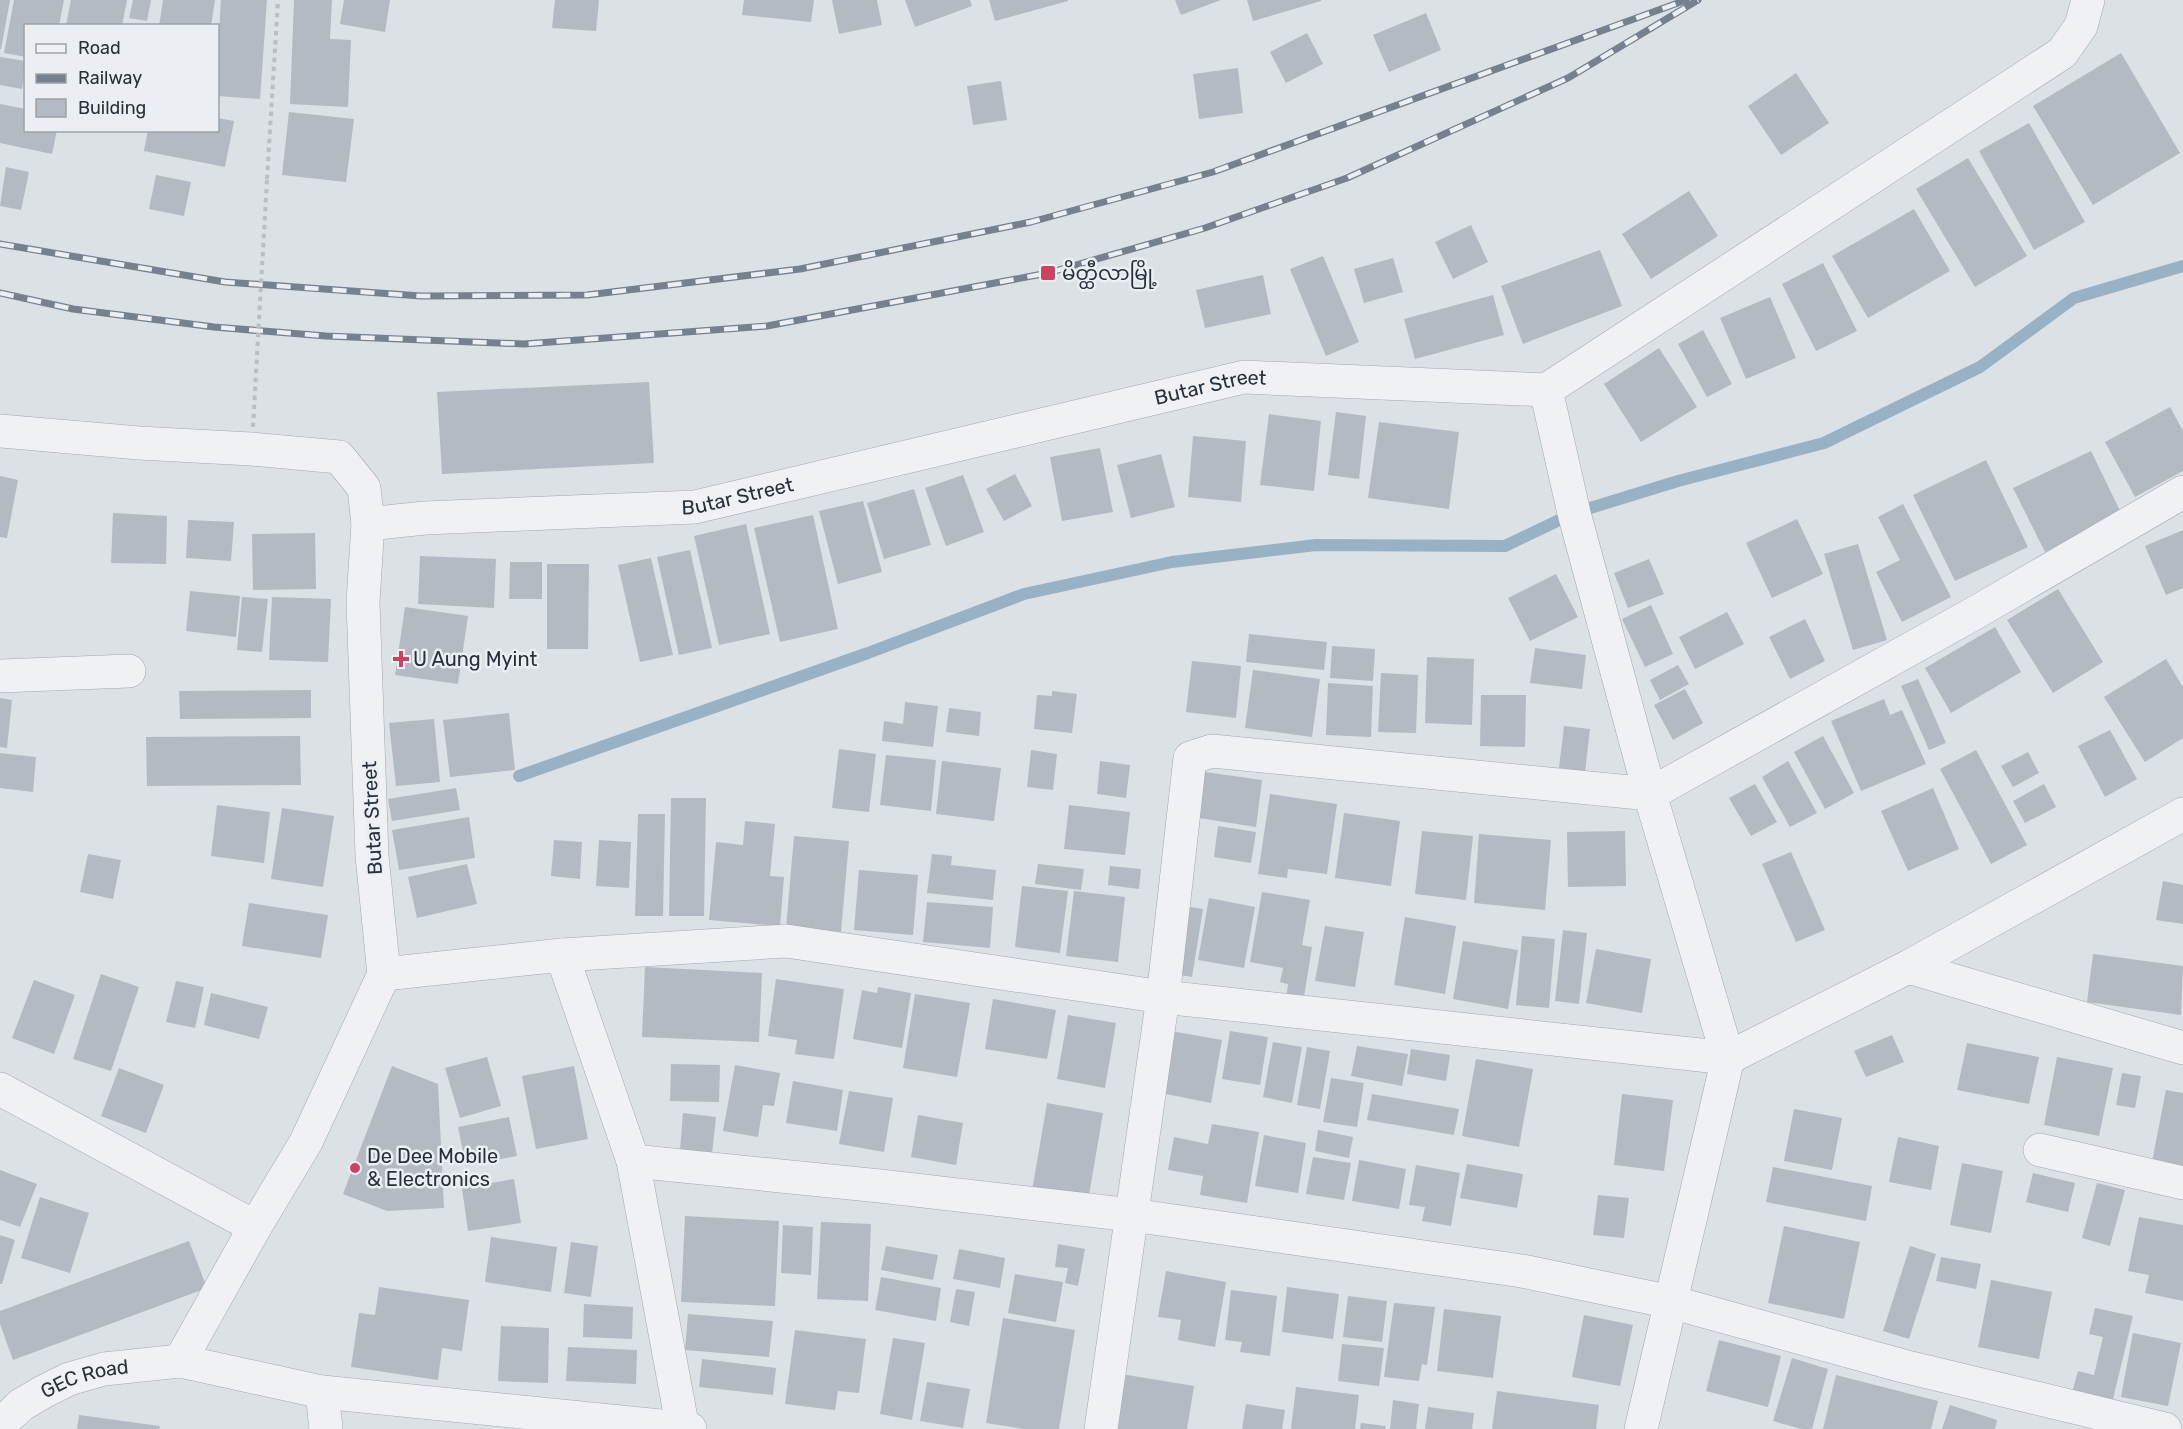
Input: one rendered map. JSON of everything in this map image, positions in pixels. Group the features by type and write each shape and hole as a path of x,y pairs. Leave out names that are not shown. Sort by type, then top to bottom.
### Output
{"street":[{"path":"1641,1429 1728,1058 1650,794 1574,513 1546,390 2062,53 2081,27 2088,0"},
{"name":"Butar Street","path":"384,974 372,844 363,602 368,524 425,518 695,507 1244,377 1546,390"},
{"path":"0,431 139,443 251,448 339,457 364,488 368,524"},
{"path":"1101,1429 1162,997 1190,758 1212,751 1650,794 1973,614 2183,492"},
{"path":"0,676 129,671"},
{"path":"180,1361 255,1227 306,1142 384,974 562,955 786,941 1162,997 1728,1058 1908,967 2183,814"},
{"path":"562,955 633,1161 685,1429"},
{"path":"1908,967 2183,1048"},
{"path":"0,1089 255,1227"},
{"path":"2040,1150 2183,1183"},
{"path":"633,1161 1131,1215 1522,1271 1671,1302 1903,1366 2165,1429"},
{"name":"GEC Road","path":"0,1425 21,1405 69,1379 104,1369 180,1361 322,1392 685,1429"},
{"path":"322,1392 327,1429"}],"path":[{"path":"253,427 278,0"}],"building":[{"path":"0,0 10,0 1,49 0,49"},
{"path":"14,0 64,0 59,24 24,24 24,57 4,53"},
{"path":"71,0 127,0 122,24 66,24"},
{"path":"133,0 151,0 147,21 129,18"},
{"path":"163,0 215,0 211,24 159,24"},
{"path":"221,0 267,0 260,99 219,96"},
{"path":"294,0 332,0 330,39 351,40 348,107 290,104"},
{"path":"344,0 390,0 385,32 340,24"},
{"path":"555,0 599,0 596,31 552,28"},
{"path":"744,0 814,0 811,22 742,15"},
{"path":"832,0 877,0 882,25 839,34"},
{"path":"905,0 970,0 972,6 915,27"},
{"path":"989,0 1068,0 1068,1 995,21"},
{"path":"1175,0 1221,0 1181,15"},
{"path":"1247,0 1321,0 1321,1 1253,21"},
{"path":"1426,13 1441,50 1389,72 1373,35"},
{"path":"1307,33 1323,64 1286,83 1270,52"},
{"path":"2121,53 2180,153 2093,205 2033,106"},
{"path":"0,57 24,61 22,89 0,85"},
{"path":"1238,68 1243,113 1199,119 1193,74"},
{"path":"1796,73 1829,123 1781,155 1748,106"},
{"path":"1001,81 1007,120 973,125 967,86"},
{"path":"0,104 24,109 24,132 57,132 52,154 0,143"},
{"path":"289,112 354,119 346,182 282,175"},
{"path":"219,118 234,121 225,167 144,151 148,132 219,132"},
{"path":"2029,123 2085,222 2034,250 1979,151"},
{"path":"1968,158 2027,256 1975,287 1916,189"},
{"path":"6,167 29,172 21,210 0,206"},
{"path":"156,175 191,182 184,216 149,209"},
{"path":"1689,191 1718,236 1651,279 1622,234"},
{"path":"1914,209 1950,271 1868,318 1832,256"},
{"path":"1471,225 1488,262 1453,279 1435,242"},
{"path":"1600,250 1622,306 1523,344 1501,286"},
{"path":"1323,256 1359,342 1326,356 1290,269"},
{"path":"1393,258 1403,292 1364,303 1354,269"},
{"path":"1823,263 1857,331 1816,351 1782,284"},
{"path":"1263,275 1271,314 1205,328 1196,290"},
{"path":"1493,295 1504,335 1415,359 1404,319"},
{"path":"1770,297 1796,358 1746,379 1720,318"},
{"path":"1703,330 1732,384 1707,397 1678,344"},
{"path":"1659,348 1697,407 1641,442 1604,384"},
{"path":"649,382 654,463 442,474 437,392"},
{"path":"2170,407 2183,431 2183,471 2135,497 2105,442"},
{"path":"1336,412 1366,416 1359,479 1328,475"},
{"path":"1269,414 1321,421 1314,491 1260,485"},
{"path":"1379,422 1459,432 1449,509 1368,498"},
{"path":"1193,436 1246,441 1241,502 1188,497"},
{"path":"1100,448 1113,512 1062,521 1050,457"},
{"path":"2091,451 2122,515 2045,552 2013,488"},
{"path":"1161,454 1175,507 1131,518 1117,465"},
{"path":"1986,460 2028,547 1955,581 1913,495"},
{"path":"1015,474 1032,506 1004,521 986,489"},
{"path":"963,475 984,532 946,546 925,488"},
{"path":"0,476 18,480 7,538 0,537"},
{"path":"914,489 931,545 884,559 867,503"},
{"path":"863,501 882,572 838,584 819,511"},
{"path":"1903,504 1951,597 1902,622 1876,572 1900,560 1878,517"},
{"path":"113,513 167,516 166,564 111,563"},
{"path":"813,515 838,629 780,642 754,528"},
{"path":"1797,519 1823,574 1772,598 1746,543"},
{"path":"188,520 234,522 231,561 186,558"},
{"path":"746,524 770,634 719,645 694,536"},
{"path":"2183,530 2183,588 2166,595 2145,546"},
{"path":"315,533 316,589 253,590 252,534"},
{"path":"1858,544 1887,640 1853,650 1824,554"},
{"path":"690,550 712,648 679,655 657,557"},
{"path":"420,556 496,559 494,608 418,604"},
{"path":"651,558 673,655 640,662 618,565"},
{"path":"1649,559 1664,594 1628,608 1614,573"},
{"path":"510,562 542,562 542,599 509,599"},
{"path":"547,564 589,564 588,649 547,649"},
{"path":"1556,574 1578,617 1530,641 1508,598"},
{"path":"2058,589 2103,662 2053,693 2007,620"},
{"path":"190,591 240,596 236,637 186,631"},
{"path":"242,597 268,599 262,652 237,650"},
{"path":"272,597 331,599 328,662 269,660"},
{"path":"1651,605 1673,654 1645,667 1622,619"},
{"path":"405,607 468,616 458,684 395,675"},
{"path":"1727,612 1744,644 1695,669 1679,637"},
{"path":"1805,619 1825,661 1790,679 1769,637"},
{"path":"1995,627 2021,672 1951,713 1925,668"},
{"path":"1249,634 1327,642 1324,670 1246,662"},
{"path":"1332,646 1375,649 1373,681 1330,678"},
{"path":"1535,648 1586,655 1582,689 1530,683"},
{"path":"1427,657 1474,659 1472,725 1425,723"},
{"path":"2166,659 2183,687 2183,738 2145,762 2104,697"},
{"path":"1192,661 1241,666 1236,718 1186,712"},
{"path":"1678,665 1689,684 1660,700 1650,680"},
{"path":"1253,670 1320,679 1312,737 1245,728"},
{"path":"1381,673 1418,675 1416,733 1378,732"},
{"path":"1918,679 1946,743 1929,750 1901,686"},
{"path":"1328,683 1373,686 1371,737 1326,735"},
{"path":"1685,689 1703,723 1673,740 1654,705"},
{"path":"311,690 311,718 180,719 179,691"},
{"path":"1052,691 1077,694 1072,733 1034,729 1037,695 1052,696"},
{"path":"1481,695 1526,695 1525,747 1480,746"},
{"path":"0,698 12,700 7,748 0,747"},
{"path":"1884,699 1890,715 1902,710 1926,764 1861,791 1831,721"},
{"path":"905,702 938,706 933,747 882,741 884,721 903,724"},
{"path":"949,708 981,712 979,736 946,732"},
{"path":"509,713 515,770 450,777 443,720"},
{"path":"434,719 440,782 396,786 389,723"},
{"path":"1564,726 1590,729 1585,772 1559,768"},
{"path":"2110,730 2137,779 2105,797 2078,746"},
{"path":"300,736 301,785 147,786 146,737"},
{"path":"1823,736 1854,793 1825,809 1794,752"},
{"path":"839,749 876,754 869,812 832,808"},
{"path":"1031,750 1057,754 1053,790 1027,787"},
{"path":"1976,750 2027,845 1991,864 1940,769"},
{"path":"2028,752 2039,773 2013,787 2001,766"},
{"path":"0,753 36,757 33,792 0,788"},
{"path":"886,755 936,760 931,811 880,805"},
{"path":"942,761 1001,768 994,821 936,814"},
{"path":"1100,761 1130,765 1126,798 1097,794"},
{"path":"1788,761 1817,813 1790,827 1762,777"},
{"path":"1205,772 1262,780 1256,827 1199,818"},
{"path":"1755,784 1777,822 1751,836 1729,798"},
{"path":"2044,784 2056,807 2025,823 2013,801"},
{"path":"456,788 460,810 392,821 388,799"},
{"path":"1933,788 1959,849 1908,871 1881,811"},
{"path":"1270,794 1337,804 1327,874 1288,869 1287,878 1258,874"},
{"path":"671,798 706,798 704,916 669,916"},
{"path":"217,805 270,812 264,863 211,856"},
{"path":"1069,805 1130,812 1125,855 1064,849"},
{"path":"282,808 334,816 323,887 271,879"},
{"path":"1344,813 1400,821 1391,886 1335,878"},
{"path":"638,814 665,814 663,916 635,916"},
{"path":"469,817 475,858 399,870 392,830"},
{"path":"745,821 775,824 770,876 784,877 780,926 709,920 716,842 743,845"},
{"path":"1218,826 1256,832 1251,863 1214,857"},
{"path":"1422,831 1473,836 1466,900 1415,894"},
{"path":"1625,831 1626,886 1568,887 1567,832"},
{"path":"1479,834 1551,840 1545,910 1474,903"},
{"path":"794,836 849,841 841,932 786,928"},
{"path":"554,840 582,842 580,879 551,876"},
{"path":"599,840 631,842 629,888 596,886"},
{"path":"1791,852 1825,930 1796,942 1762,864"},
{"path":"88,854 121,860 113,899 80,892"},
{"path":"932,854 952,856 951,865 996,870 993,900 927,893"},
{"path":"467,864 477,904 417,918 408,877"},
{"path":"1038,864 1084,869 1081,890 1035,884"},
{"path":"1110,866 1141,869 1139,889 1108,885"},
{"path":"859,870 918,875 913,935 854,930"},
{"path":"2163,881 2183,885 2183,924 2156,920"},
{"path":"1022,886 1068,891 1060,953 1015,947"},
{"path":"1074,891 1125,897 1118,962 1066,956"},
{"path":"1262,892 1310,900 1302,945 1312,947 1303,1003 1286,1000 1288,984 1280,982 1283,968 1250,962"},
{"path":"1209,898 1255,907 1244,968 1198,960"},
{"path":"927,902 993,907 990,948 923,942"},
{"path":"249,903 328,915 321,958 242,946"},
{"path":"1184,906 1203,909 1192,977 1174,974"},
{"path":"1405,917 1456,926 1445,994 1394,985"},
{"path":"1325,926 1364,932 1355,987 1315,981"},
{"path":"1563,930 1587,933 1579,1004 1555,1001"},
{"path":"1522,936 1555,939 1549,1008 1516,1005"},
{"path":"1463,941 1518,950 1508,1009 1453,999"},
{"path":"1596,949 1651,959 1642,1013 1586,1003"},
{"path":"2093,954 2183,966 2181,1015 2087,1002"},
{"path":"645,967 762,973 759,1042 642,1037"},
{"path":"101,974 139,987 111,1071 73,1059"},
{"path":"776,979 844,989 834,1059 795,1054 797,1040 768,1036"},
{"path":"34,980 75,995 54,1054 12,1038"},
{"path":"176,981 204,987 195,1028 166,1022"},
{"path":"878,987 911,993 902,1048 853,1039 862,990 877,993"},
{"path":"211,993 268,1007 259,1039 204,1025"},
{"path":"915,994 970,1003 957,1077 903,1068"},
{"path":"993,999 1056,1010 1047,1059 985,1049"},
{"path":"1068,1015 1116,1023 1105,1088 1057,1079"},
{"path":"1171,1031 1222,1040 1211,1103 1161,1093"},
{"path":"1230,1031 1268,1037 1260,1085 1222,1079"},
{"path":"1892,1035 1904,1062 1866,1077 1854,1051"},
{"path":"1273,1042 1302,1047 1292,1103 1263,1097"},
{"path":"1967,1043 2039,1057 2029,1104 1957,1090"},
{"path":"1357,1046 1408,1054 1402,1086 1351,1076"},
{"path":"1307,1047 1330,1051 1320,1109 1297,1105"},
{"path":"1411,1049 1450,1055 1446,1081 1407,1074"},
{"path":"487,1057 501,1106 460,1118 445,1068"},
{"path":"2057,1057 2113,1068 2099,1136 2044,1125"},
{"path":"1476,1059 1533,1069 1519,1147 1462,1136"},
{"path":"671,1064 720,1065 719,1102 670,1101"},
{"path":"735,1065 780,1073 774,1106 763,1105 758,1137 723,1131"},
{"path":"392,1066 438,1084 444,1208 387,1211 343,1194"},
{"path":"574,1066 588,1139 536,1149 522,1076"},
{"path":"119,1068 164,1085 146,1133 101,1116"},
{"path":"2122,1073 2141,1076 2135,1108 2116,1105"},
{"path":"1331,1078 1364,1083 1357,1127 1323,1122"},
{"path":"793,1081 843,1090 837,1131 786,1123"},
{"path":"2166,1090 2183,1093 2183,1168 2152,1162"},
{"path":"849,1091 893,1098 884,1152 839,1144"},
{"path":"1372,1094 1459,1109 1454,1135 1367,1120"},
{"path":"1622,1094 1673,1100 1664,1171 1614,1165"},
{"path":"1047,1103 1103,1113 1088,1201 1032,1191"},
{"path":"1794,1109 1842,1118 1832,1170 1784,1161"},
{"path":"683,1113 716,1117 712,1154 680,1150"},
{"path":"918,1115 963,1123 956,1165 911,1157"},
{"path":"509,1117 517,1156 466,1166 458,1127"},
{"path":"1212,1124 1259,1132 1247,1203 1200,1195 1203,1176 1168,1170 1174,1137 1208,1144"},
{"path":"1318,1130 1353,1137 1349,1158 1315,1151"},
{"path":"1264,1135 1306,1143 1298,1193 1255,1186"},
{"path":"1898,1137 1939,1146 1931,1190 1889,1182"},
{"path":"1313,1157 1351,1163 1344,1200 1306,1194"},
{"path":"1359,1160 1406,1169 1399,1209 1352,1201"},
{"path":"1962,1163 2003,1171 1991,1233 1950,1225"},
{"path":"1467,1164 1523,1174 1517,1208 1460,1198"},
{"path":"1416,1165 1460,1173 1451,1226 1422,1221 1425,1207 1409,1205"},
{"path":"1773,1167 1872,1186 1866,1221 1766,1202"},
{"path":"0,1170 37,1184 20,1227 0,1220"},
{"path":"2033,1173 2075,1183 2068,1212 2026,1202"},
{"path":"514,1179 521,1223 468,1231 462,1188"},
{"path":"2097,1183 2125,1190 2110,1246 2082,1238"},
{"path":"1598,1195 1629,1198 1624,1238 1593,1235"},
{"path":"40,1197 89,1213 70,1273 21,1258"},
{"path":"685,1216 779,1221 775,1306 681,1302"},
{"path":"2139,1217 2183,1225 2183,1301 2145,1293 2149,1275 2128,1271"},
{"path":"821,1222 871,1224 868,1301 817,1299"},
{"path":"783,1225 813,1227 811,1275 781,1273"},
{"path":"1784,1226 1860,1242 1844,1319 1768,1303"},
{"path":"0,1235 15,1240 2,1284 0,1284"},
{"path":"491,1237 557,1247 551,1292 485,1282"},
{"path":"189,1241 207,1288 13,1360 0,1324 0,1311"},
{"path":"571,1242 598,1246 591,1297 564,1293"},
{"path":"1058,1244 1085,1249 1078,1286 1065,1283 1068,1268 1055,1267"},
{"path":"886,1246 938,1255 933,1280 881,1270"},
{"path":"1910,1246 1936,1254 1909,1339 1883,1331"},
{"path":"959,1249 1005,1258 1000,1288 953,1279"},
{"path":"1941,1257 1981,1264 1976,1289 1936,1281"},
{"path":"1166,1271 1226,1282 1215,1347 1178,1340 1181,1320 1158,1317"},
{"path":"1015,1274 1063,1282 1056,1322 1008,1313"},
{"path":"881,1277 941,1288 936,1321 875,1310"},
{"path":"1991,1280 2052,1292 2039,1359 1978,1347"},
{"path":"379,1287 469,1300 462,1351 442,1348 438,1380 351,1367 359,1313 375,1315"},
{"path":"1287,1287 1339,1294 1333,1339 1282,1332"},
{"path":"956,1289 975,1292 969,1326 950,1322"},
{"path":"1231,1290 1277,1296 1270,1356 1240,1352 1242,1342 1225,1340"},
{"path":"1348,1296 1387,1301 1382,1342 1343,1337"},
{"path":"1394,1303 1435,1307 1427,1365 1422,1364 1419,1381 1384,1377"},
{"path":"584,1304 633,1307 632,1339 583,1337"},
{"path":"2095,1308 2133,1316 2112,1403 2072,1393 2078,1371 2094,1375 2103,1337 2089,1334"},
{"path":"1444,1309 1501,1316 1493,1378 1437,1371"},
{"path":"688,1314 773,1321 769,1357 685,1350"},
{"path":"1584,1315 1633,1325 1620,1386 1572,1377"},
{"path":"1003,1318 1075,1330 1059,1429 1024,1429 986,1423"},
{"path":"501,1326 549,1328 548,1383 498,1381"},
{"path":"795,1330 866,1339 859,1393 838,1391 835,1410 785,1404"},
{"path":"2133,1333 2181,1343 2168,1406 2121,1397"},
{"path":"893,1338 925,1343 912,1420 880,1414"},
{"path":"1719,1340 1781,1356 1768,1407 1706,1391"},
{"path":"1342,1344 1384,1348 1379,1386 1338,1381"},
{"path":"568,1347 637,1350 636,1384 566,1381"},
{"path":"1792,1358 1828,1369 1812,1429 1802,1429 1773,1421"},
{"path":"702,1359 776,1368 773,1395 699,1387"},
{"path":"1115,1373 1194,1386 1187,1429 1106,1429"},
{"path":"1836,1375 1938,1401 1931,1429 1823,1429"},
{"path":"927,1382 970,1389 963,1428 920,1421"},
{"path":"1296,1387 1359,1395 1355,1429 1291,1429"},
{"path":"1497,1391 1599,1405 1596,1429 1492,1429"},
{"path":"1393,1400 1419,1404 1416,1429 1390,1429"},
{"path":"1246,1404 1285,1410 1282,1429 1242,1429"},
{"path":"1950,1405 1997,1420 1995,1429 1942,1429"},
{"path":"1428,1407 1474,1413 1472,1429 1425,1429"},
{"path":"79,1415 160,1426 159,1429 77,1429"},
{"path":"1361,1423 1386,1426 1385,1429 1360,1429"}],"waterway":[{"path":"519,776 868,653 1024,594 1172,562 1316,545 1505,546 1574,513 1678,481 1824,443 1980,367 2074,298 2183,266"}],"railway":[{"path":"0,244 225,282 421,296 587,295 800,269 1031,222 1213,172 1686,0"},
{"path":"0,293 73,309 214,327 326,336 524,344 767,326 1048,273 1205,228 1347,178 1568,78 1698,0"}],"place":[{"name":"မိတ္ထီလာမြို့","path":"1048,273"},
{"name":"U Aung Myint","path":"401,659"},
{"name":"De Dee Mobile & Electronics","path":"355,1168"}]}
